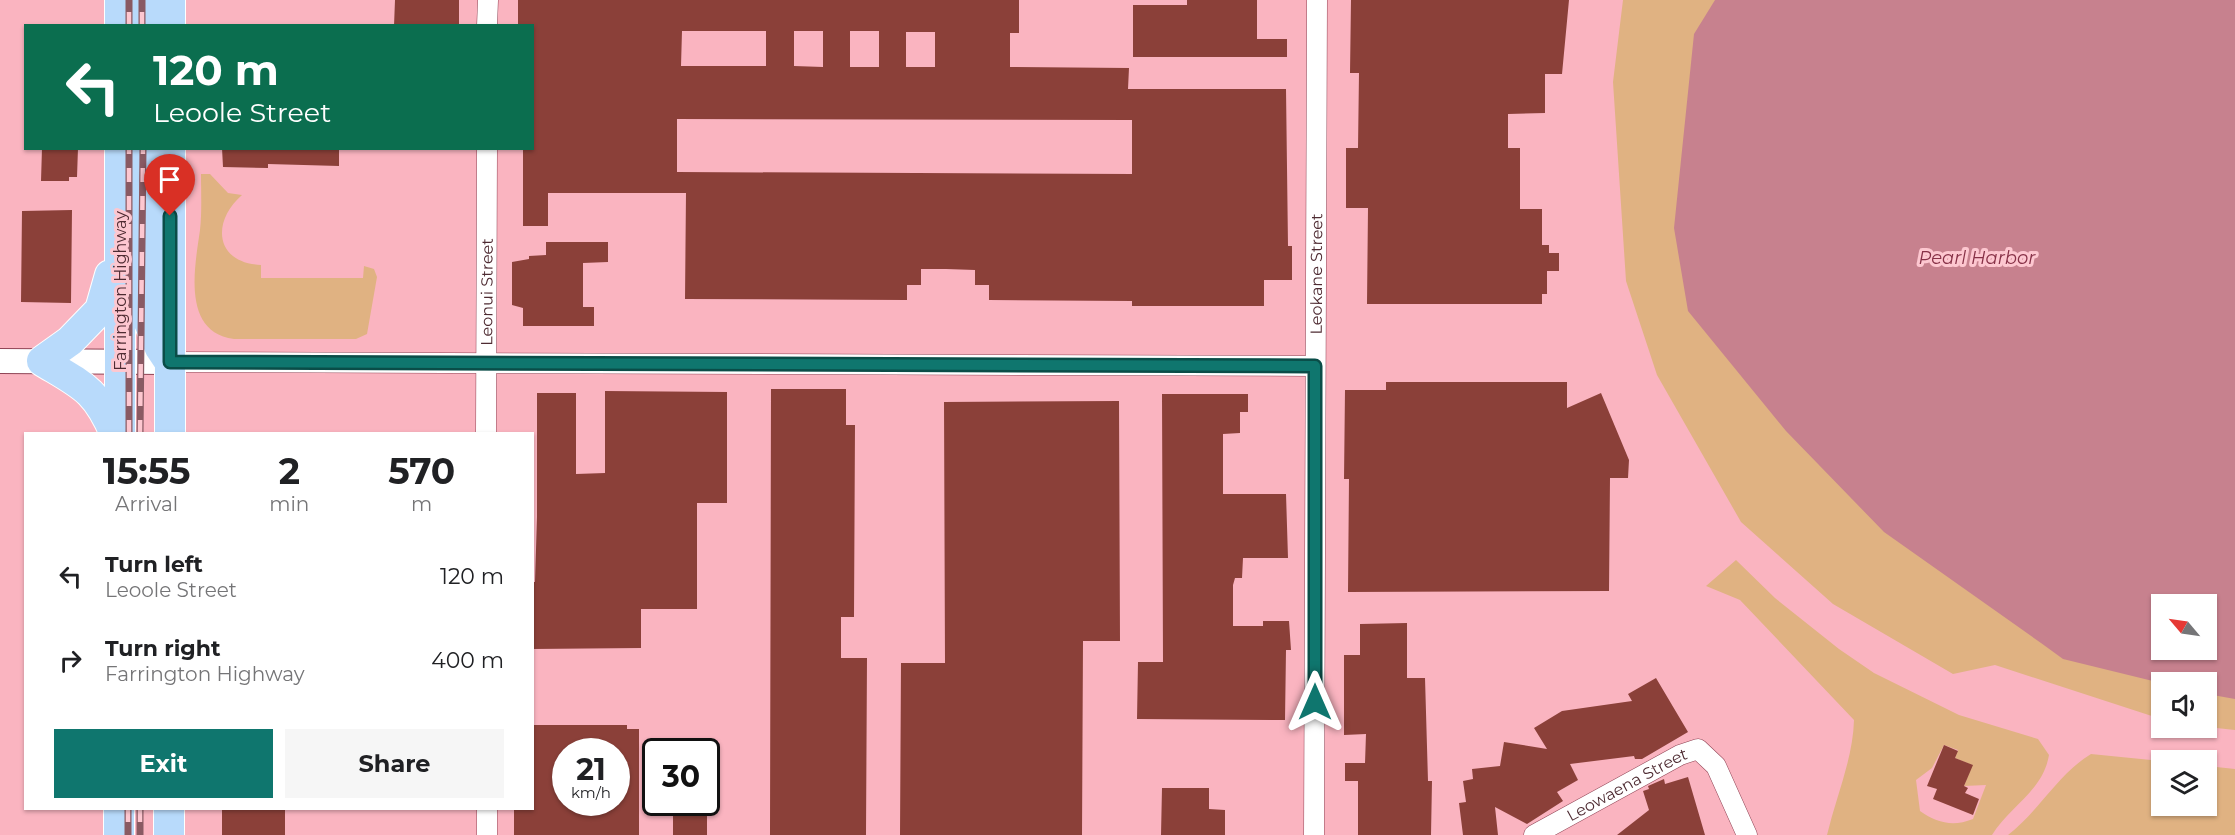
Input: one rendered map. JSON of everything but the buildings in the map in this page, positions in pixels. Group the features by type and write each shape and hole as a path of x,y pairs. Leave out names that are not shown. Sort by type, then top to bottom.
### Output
{"main road":[{"path":"120,0 120,24"},
{"path":"147,0 147,24"},
{"path":"170,0 170,24"},
{"name":"Farrington Highway","path":"120,150 120,432"},
{"path":"146,150 147,318 160,348 170,362"},
{"path":"170,150 170,432"},
{"path":"114,432 104,407 92,393 42,362 70,341 100,310 120,240"},
{"path":"119,810 119,835"},
{"path":"169,810 169,835"}],"street":[{"path":"488,0 488,24"},
{"name":"Leokane Street","path":"1314,835 1317,0"},
{"name":"Leonui Street","path":"486,432 487,150"},
{"path":"0,361 1315,366"},
{"name":"Leowaena Street","path":"1534,835 1680,755 1698,749 1716,766 1747,835"},
{"path":"487,810 487,835"}],"shaded area":[{"path":"1623,0 1790,0 2073,644 2151,650 2151,660 2217,660 2217,656 2235,657 2235,730 2217,728 2217,672 2151,672 2151,716 1995,665 1953,674 1833,604 1741,522 1657,375 1626,281 1613,82"},
{"path":"201,174 210,174 228,193 242,195 225,217 222,228 223,239 227,249 234,257 246,263 261,265 261,278 363,278 364,266 374,269 377,277 367,334 356,339 234,339 217,334 206,324 199,311 195,295 196,261 201,223"},
{"path":"1736,560 1775,598 1839,649 1874,673 1959,715 2038,739 2049,755 2040,779 1992,835 1827,835 1851,749 1854,720 1740,600 1706,586","holes":["1944,745 1958,750 1955,758 1972,765 1964,786 1986,785 1973,819 1952,823 1933,818 1920,811 1916,780 1932,768"]},
{"path":"2091,754 2151,760 2151,816 2217,816 2217,767 2235,769 2235,835 2008,835 2079,762"}],"water":[{"name":"Pearl Harbor","path":"1715,0 2235,0 2235,699 2217,696 2217,672 2151,672 2151,681 2063,659 1884,532 1786,431 1688,311 1674,228 1694,34"}],"railway":[{"path":"129,0 129,24"},
{"path":"142,0 142,24"},
{"path":"129,150 129,432"},
{"path":"140,432 143,150"},
{"path":"128,810 128,835"},
{"path":"140,810 140,835"}],"route":[{"path":"170,216 170,362 1315,366 1315,702"}]}
